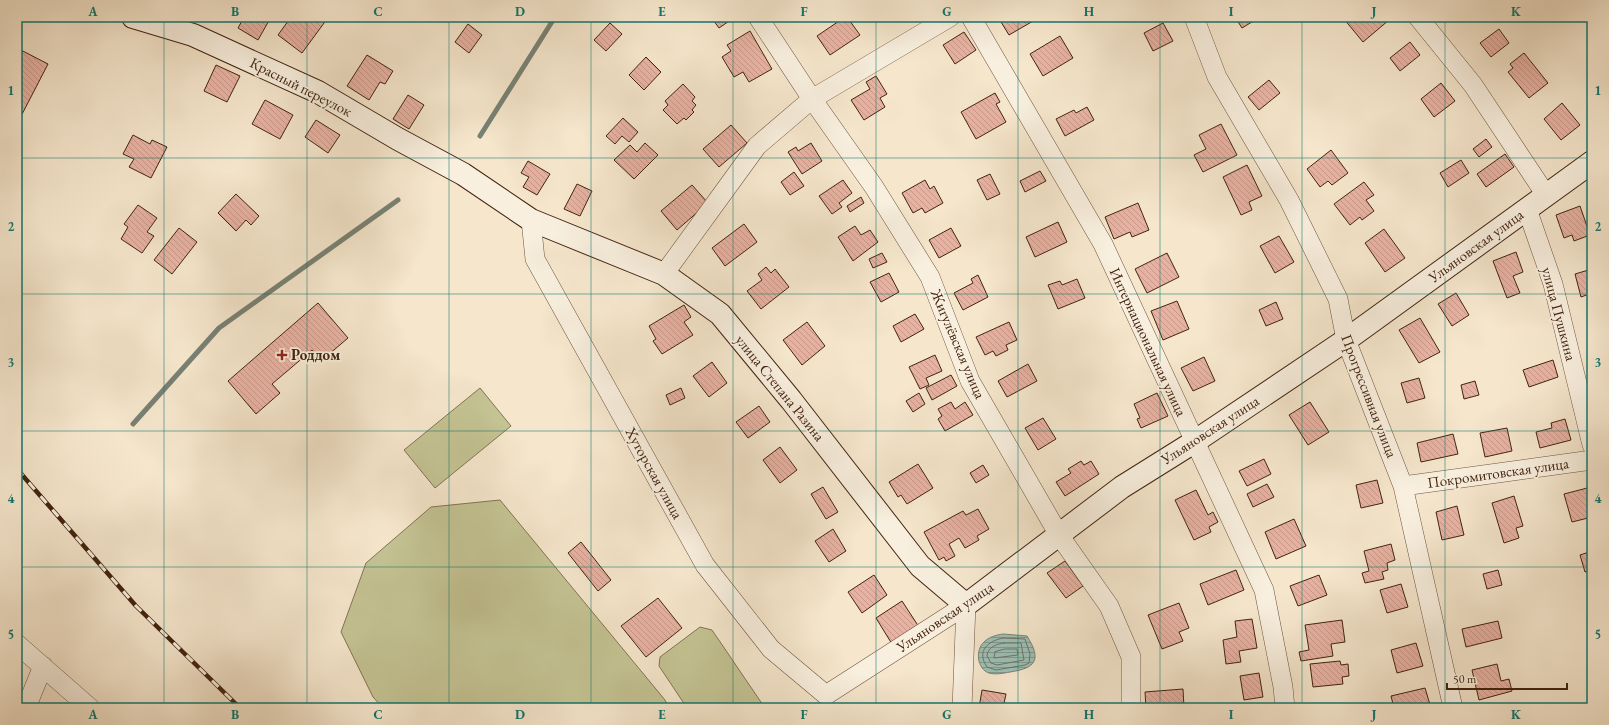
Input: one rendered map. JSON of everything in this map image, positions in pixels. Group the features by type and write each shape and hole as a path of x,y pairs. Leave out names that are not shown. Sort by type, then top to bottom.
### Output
{"street":[{"name":"Красный переулок","path":"132,17 193,35 318,92 398,139 463,174"},
{"name":"Жигулёвская улица","path":"758,17 812,99 874,187 930,277 970,381 1059,536 1109,606 1131,657 1130,708"},
{"path":"664,274 757,146 812,99 950,17"},
{"name":"Интернациональная улица","path":"971,17 1103,244 1264,590 1283,687 1285,708"},
{"name":"Прогрессивная улица","path":"1194,17 1217,77 1290,200 1338,299 1346,340 1403,486 1453,708"},
{"path":"1418,17 1473,85 1546,195"},
{"name":"Ульяновская улица","path":"826,695 966,605 1122,487 1194,442 1346,340 1592,162"},
{"name":"улица Степана Разина","path":"463,174 532,220 664,274 720,314 791,400 920,566 966,605"},
{"name":"улица Пушкина","path":"1527,209 1553,284 1592,444"},
{"name":"Хуторская улица","path":"532,220 536,259 706,565 771,649 826,695"},
{"name":"Покромитовская улица","path":"1403,486 1592,460"},
{"path":"962,708 966,605"},
{"path":"17,644 90,708"},
{"path":"26,708 43,666"}],"shaded area":[{"path":"480,388 511,426 435,488 404,450"},
{"path":"500,500 665,700 669,708 383,708 373,697 341,632 366,563 431,507"},
{"path":"700,627 712,630 765,708 687,708 659,666 660,657"}],"water":[{"path":"1003,634 1027,636 1032,644 1035,657 1034,662 1031,665 1019,670 997,674 989,673 982,668 978,654 981,645 990,638"}],"building":[{"path":"244,17 271,17 258,40 238,28"},
{"path":"291,17 297,19 298,17 324,17 327,19 302,53 278,35"},
{"path":"711,17 735,17 719,28"},
{"path":"847,17 860,35 830,55 817,36"},
{"path":"998,17 1040,17 1009,35"},
{"path":"1235,17 1260,17 1242,28"},
{"path":"1347,17 1386,17 1389,20 1363,42 1344,19"},
{"path":"610,23 622,34 606,51 594,40"},
{"path":"1163,23 1173,41 1153,51 1144,33"},
{"path":"468,24 482,35 469,53 455,42"},
{"path":"1499,29 1509,43 1491,57 1480,43"},
{"path":"750,31 772,69 749,82 743,72 734,77 722,57 731,51 727,45"},
{"path":"964,32 976,50 955,64 943,45"},
{"path":"1060,36 1073,58 1043,76 1030,54"},
{"path":"1410,42 1420,55 1400,71 1390,58"},
{"path":"17,48 48,64 18,122 17,121"},
{"path":"1524,53 1548,83 1529,98 1508,72 1513,68 1510,64"},
{"path":"367,55 393,71 385,84 380,82 369,100 347,86"},
{"path":"646,57 661,72 644,90 629,75"},
{"path":"216,65 240,76 227,102 204,91"},
{"path":"876,76 887,94 880,98 885,107 864,120 851,100 870,89 866,82"},
{"path":"1269,80 1280,93 1259,110 1248,97"},
{"path":"1441,83 1455,101 1434,117 1421,99"},
{"path":"683,84 695,97 692,101 696,105 692,110 694,112 686,120 684,118 677,124 663,110 668,105 665,101"},
{"path":"995,93 1000,102 996,104 1006,122 976,139 961,112"},
{"path":"408,95 424,105 409,129 393,119"},
{"path":"265,100 293,115 280,139 252,124"},
{"path":"1562,103 1580,125 1561,140 1544,119"},
{"path":"1087,107 1094,120 1065,136 1056,119 1074,110 1076,113"},
{"path":"623,118 638,132 629,142 622,136 615,144 606,136"},
{"path":"316,120 340,135 328,153 305,137"},
{"path":"1221,124 1237,155 1203,172 1194,155 1206,149 1199,135"},
{"path":"731,125 747,143 719,167 703,149"},
{"path":"133,135 150,144 152,140 167,147 151,178 129,167 134,159 123,154"},
{"path":"1486,139 1492,147 1479,157 1473,149"},
{"path":"645,143 658,155 634,179 614,160 630,145 637,152"},
{"path":"811,143 822,161 802,174 788,152 796,147 798,151"},
{"path":"1331,150 1348,173 1332,185 1328,181 1320,187 1307,169"},
{"path":"1505,154 1514,167 1486,187 1477,174"},
{"path":"1461,160 1469,173 1448,187 1440,173"},
{"path":"528,161 550,174 537,195 523,187 529,177 521,173"},
{"path":"1247,165 1262,196 1249,202 1252,210 1241,215 1223,177"},
{"path":"1040,171 1046,181 1025,192 1020,181"},
{"path":"794,172 804,186 790,195 781,182"},
{"path":"990,174 1000,194 987,200 977,180"},
{"path":"843,180 852,193 839,203 842,207 832,214 819,196"},
{"path":"925,180 930,189 934,186 943,203 925,213 922,208 913,213 902,193"},
{"path":"1364,182 1374,195 1366,200 1374,211 1362,220 1360,217 1350,225 1334,204"},
{"path":"577,184 592,191 580,216 564,209"},
{"path":"692,185 708,203 677,230 661,211"},
{"path":"236,194 259,216 251,225 246,220 236,231 218,213"},
{"path":"861,197 864,203 850,212 847,206"},
{"path":"1138,203 1149,230 1132,237 1130,232 1114,239 1105,217"},
{"path":"138,205 157,218 147,232 154,236 142,253 121,239 128,227 124,224"},
{"path":"1580,206 1590,235 1574,241 1572,235 1564,238 1556,215"},
{"path":"1058,222 1067,242 1035,257 1026,237"},
{"path":"744,224 757,242 725,266 712,248"},
{"path":"855,226 861,235 870,230 878,242 853,261 838,237"},
{"path":"179,228 197,242 172,274 154,260"},
{"path":"951,228 961,246 939,258 929,240"},
{"path":"1384,229 1405,258 1385,272 1365,243"},
{"path":"1279,236 1294,262 1275,273 1260,246"},
{"path":"1516,252 1523,272 1513,276 1520,293 1507,298 1493,261"},
{"path":"882,253 887,262 873,268 869,259"},
{"path":"1167,253 1179,277 1147,293 1135,269"},
{"path":"766,267 771,273 775,269 789,287 761,309 747,291 762,280 758,274"},
{"path":"1592,269 1592,293 1581,297 1575,274"},
{"path":"889,273 899,292 881,302 870,282"},
{"path":"978,275 988,297 963,310 954,293 973,283 971,279"},
{"path":"1077,279 1085,298 1058,309 1048,285 1060,281 1062,285"},
{"path":"1456,293 1469,315 1452,326 1438,304"},
{"path":"1177,301 1189,329 1163,340 1151,311"},
{"path":"1276,302 1283,319 1266,326 1259,310"},
{"name":"Роддом","path":"318,303 348,338 321,361 312,350 272,384 280,393 256,414 228,381"},
{"path":"684,305 691,317 684,322 693,335 662,354 653,341 656,339 649,326"},
{"path":"915,314 924,329 901,342 893,326"},
{"path":"1420,318 1440,352 1419,363 1399,330"},
{"path":"807,322 825,346 802,365 783,340"},
{"path":"1009,322 1017,340 1006,345 1008,350 996,356 993,351 985,355 976,337"},
{"path":"935,355 942,371 926,378 929,385 920,389 909,367"},
{"path":"1204,357 1215,381 1193,391 1181,368"},
{"path":"1553,360 1558,377 1529,387 1523,370"},
{"path":"712,362 727,383 709,397 693,376"},
{"path":"1028,364 1037,381 1007,397 998,381"},
{"path":"951,375 957,386 932,400 926,388"},
{"path":"1419,378 1425,398 1407,403 1401,383"},
{"path":"1475,381 1479,395 1464,399 1461,385"},
{"path":"681,388 685,398 670,405 666,395"},
{"path":"919,393 925,404 913,412 906,401"},
{"path":"1157,393 1168,416 1141,428 1137,419 1140,418 1134,404"},
{"path":"951,402 955,409 965,402 973,415 945,431 938,419 942,416 938,409"},
{"path":"1310,402 1329,432 1308,445 1289,415"},
{"path":"759,406 770,422 748,438 736,422"},
{"path":"1043,418 1056,439 1038,450 1025,428"},
{"path":"1565,419 1571,440 1540,448 1536,432 1552,428 1551,423"},
{"path":"1507,428 1512,451 1485,457 1480,433"},
{"path":"1453,434 1458,454 1421,462 1417,443"},
{"path":"780,447 797,470 780,483 763,460"},
{"path":"1264,459 1271,474 1247,486 1239,471"},
{"path":"1081,461 1084,465 1091,461 1099,474 1065,496 1056,482 1071,473 1068,469"},
{"path":"918,464 933,488 907,504 901,495 898,497 889,482"},
{"path":"983,465 989,475 976,483 970,473"},
{"path":"1377,480 1383,503 1361,508 1356,485"},
{"path":"1267,484 1274,497 1253,507 1247,494"},
{"path":"823,487 838,512 826,519 811,494"},
{"path":"1591,487 1592,517 1572,522 1564,494"},
{"path":"1196,490 1208,515 1213,512 1218,522 1209,527 1211,532 1194,540 1175,500"},
{"path":"1514,496 1523,526 1516,528 1519,538 1504,543 1492,503"},
{"path":"1457,506 1464,535 1442,540 1436,512"},
{"path":"978,509 989,529 977,536 979,540 965,548 959,538 949,544 955,556 946,561 944,557 939,560 924,532 963,511 966,515"},
{"path":"1294,519 1306,546 1276,559 1265,532"},
{"path":"833,529 846,551 829,562 815,541"},
{"path":"581,542 611,580 598,591 568,553"},
{"path":"1391,544 1395,560 1387,563 1388,570 1382,572 1384,579 1365,583 1362,573 1369,571 1364,551"},
{"path":"1592,551 1592,570 1585,572 1580,555"},
{"path":"1065,561 1083,586 1066,598 1047,573"},
{"path":"1236,570 1244,590 1208,605 1200,584"},
{"path":"1498,570 1502,585 1487,589 1483,574"},
{"path":"874,575 887,595 862,613 848,592"},
{"path":"1319,575 1327,595 1298,606 1290,586"},
{"path":"1401,584 1408,607 1387,613 1380,590"},
{"path":"658,598 682,628 646,657 621,626"},
{"path":"902,601 919,627 892,644 876,618"},
{"path":"1179,603 1189,628 1179,632 1183,641 1162,649 1148,615"},
{"path":"1252,619 1257,648 1239,651 1241,662 1226,664 1223,640 1237,637 1235,621"},
{"path":"1342,620 1345,642 1331,644 1333,656 1301,661 1299,652 1309,650 1305,625"},
{"path":"1498,621 1502,638 1466,647 1462,629"},
{"path":"1416,643 1423,666 1397,673 1391,650"},
{"path":"1340,661 1341,665 1348,664 1349,676 1342,677 1343,684 1313,687 1310,664"},
{"path":"1497,664 1501,681 1509,679 1512,691 1479,700 1472,670"},
{"path":"1259,673 1263,697 1244,700 1240,676"},
{"path":"1425,688 1431,708 1394,708 1391,696"},
{"path":"1183,689 1184,708 1146,708 1145,692"},
{"path":"982,690 1006,694 1003,708 979,708"}],"waterway":[{"path":"480,136 555,17"},
{"path":"133,424 219,328 398,200"}],"railway":[{"path":"17,469 136,606 240,708"}],"place":[{"name":"Роддом","path":"282,355"}]}
